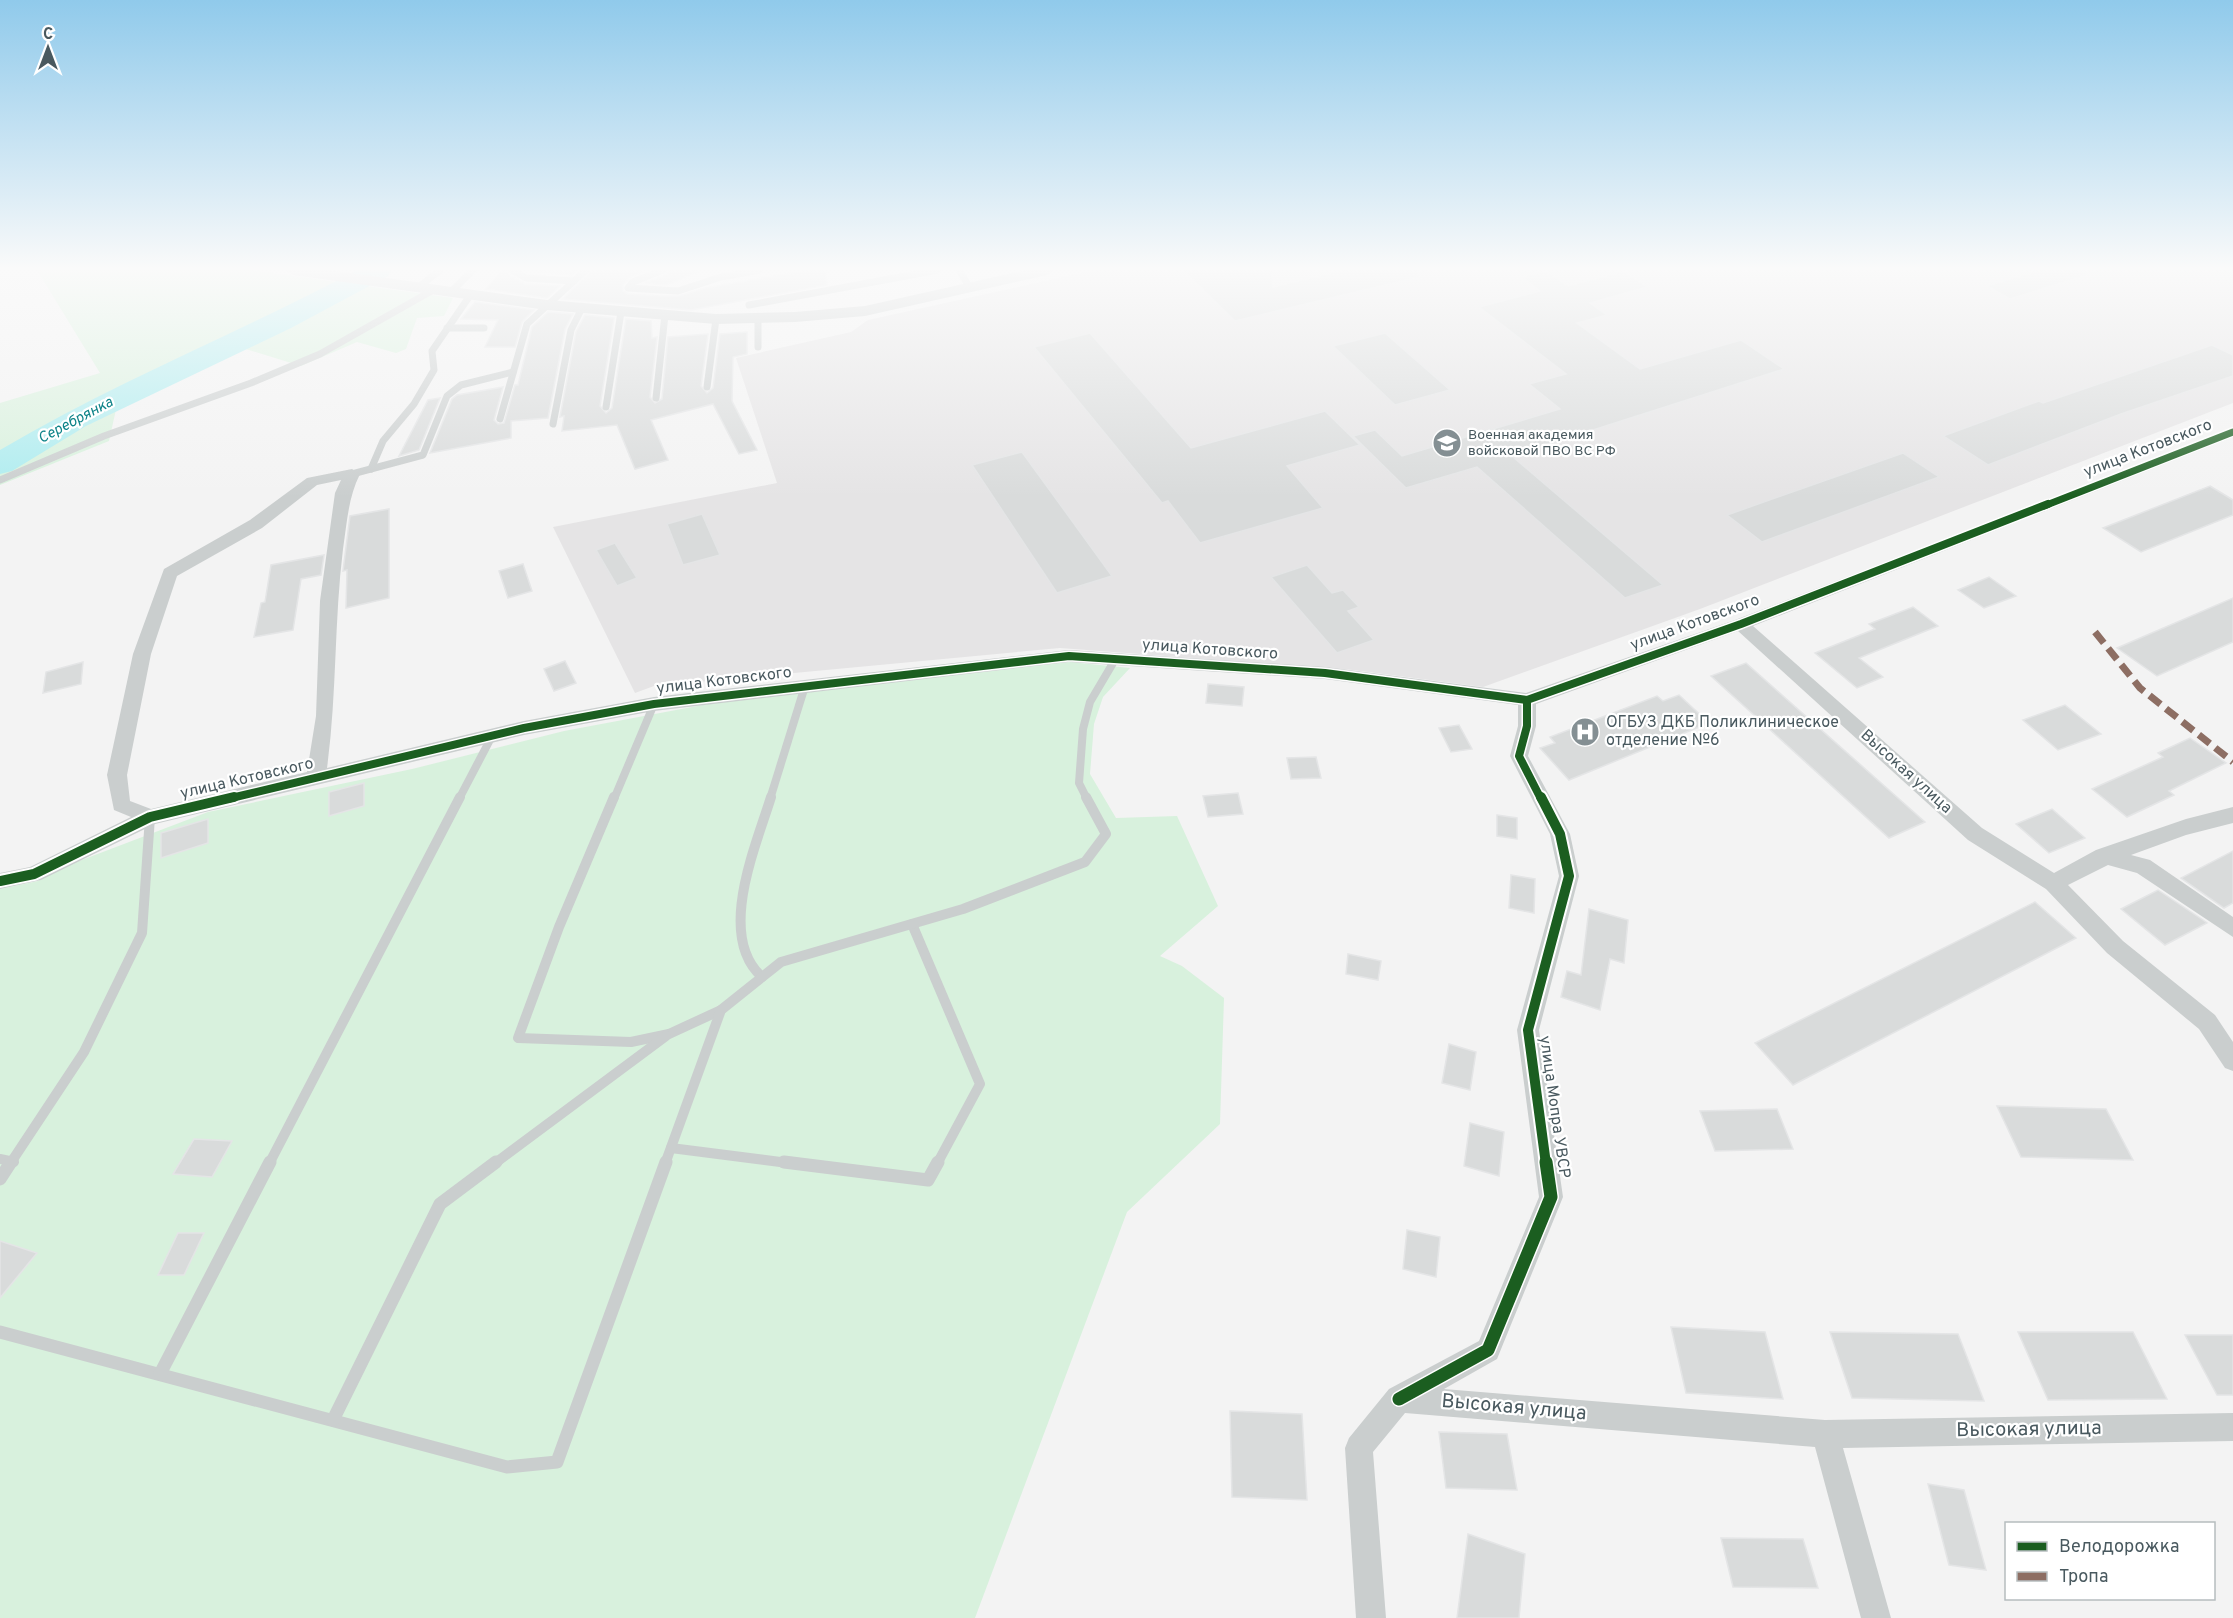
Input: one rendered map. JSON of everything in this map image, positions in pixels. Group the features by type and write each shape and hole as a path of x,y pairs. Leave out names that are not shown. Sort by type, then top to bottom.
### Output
{"street":[{"name":"улица Котовского","path":"0,881 34,874 150,818 492,736 654,704 805,686 1069,656 1325,673 1527,700 1741,624 2233,432"},
{"path":"316,778 325,716 328,601 342,493 352,474"},
{"path":"150,818 121,805 117,774 142,654 170,573 256,524 312,481 352,474"},
{"name":"Высокая улица","path":"1741,624 1976,834 2053,884 2115,947 2207,1022 2233,1061"},
{"name":"улица Мопра УВСР","path":"1399,1399 1488,1350 1551,1197 1528,1029 1569,876 1560,834 1519,756 1527,726 1527,700"},
{"path":"2053,884 2103,856 2188,824 2233,815"},
{"path":"2103,856 2143,866 2233,927"},
{"name":"Высокая улица","path":"1399,1399 1825,1434 2233,1426"},
{"path":"1371,1618 1359,1448 1399,1399"},
{"path":"1825,1434 1876,1618"}],"lane":[{"path":"0,480 104,436 251,383 320,354 333,346"},
{"path":"371,469 383,441 414,404 434,370 432,351 436,346"},
{"path":"500,419 521,346"},
{"path":"553,424 569,346"},
{"path":"606,406 616,346"},
{"path":"656,398 661,346"},
{"path":"707,387 712,346"},
{"path":"352,474 423,455 447,396 461,385 513,372"},
{"path":"333,1420 440,1204 669,1034 722,1010 781,962 963,909 1085,862 1106,834 1079,783 1083,729 1090,702 1116,658"},
{"path":"762,977 752,968 740,931 744,884 805,686"},
{"path":"654,704 560,927 518,1038 631,1042 669,1034"},
{"path":"160,1374 492,736"},
{"path":"0,1179 14,1162 84,1052 142,933 150,818"},
{"path":"671,1148 928,1179 980,1084 912,924"},
{"path":"0,1332 507,1467 557,1462 722,1010"},
{"path":"0,1159 14,1162"}],"shaded area":[{"name":"Военная академия войсковой ПВО ВС РФ","path":"791,346 2233,346 2233,403 1700,609 1483,687 1353,670 1060,648 654,686 635,693 553,527 777,483 736,358"}],"green space":[{"path":"83,346 349,346 301,366 239,347 117,405 109,441 0,485 0,403 100,373"},
{"path":"369,346 407,346 406,349 396,353"},
{"path":"1070,662 1130,668 1103,697 1094,724 1090,774 1116,818 1177,816 1218,906 1160,956 1182,966 1224,998 1220,1124 1127,1212 975,1618 0,1618 0,889 38,881 66,866 208,812 412,769 564,731 708,704"}],"building":[{"path":"486,346 515,346 515,347"},
{"path":"528,346 562,346 548,418 511,421 511,438 430,453 452,399 457,395 503,387 494,420 498,424 504,423 515,385 518,385"},
{"path":"573,346 610,346 600,406 606,413 612,408 622,346 656,346 650,397 655,403 662,399 667,346 706,346 701,386 707,393 713,388 719,346 747,346 747,354 733,357 732,401 757,450 739,454 713,404 651,420 668,460 635,469 617,425 562,431 564,416 560,417"},
{"path":"1101,346 1191,448 1325,411 1360,445 1287,466 1323,508 1200,543 1168,501 1162,503 1034,347"},
{"path":"1333,346 1399,346 1450,390 1395,405"},
{"path":"1529,346 1608,346 1640,369 1722,346 1749,346 1784,369 1512,456 1663,585 1625,598 1477,467 1406,488 1353,436 1375,430 1402,456 1560,409 1529,384 1566,374"},
{"path":"2211,346 2233,355 2233,376 2121,414 1988,465 1943,436 2039,401 2043,403"},
{"path":"440,398 419,450 399,456 428,400"},
{"path":"1022,452 1112,576 1057,593 972,465"},
{"path":"1903,453 1939,477 1762,542 1727,515"},
{"path":"2210,486 2233,500 2233,515 2141,552 2103,528"},
{"path":"389,509 389,598 346,608 347,570 343,571 350,516"},
{"path":"702,514 720,555 683,565 667,524"},
{"path":"615,543 637,578 617,586 596,550"},
{"path":"324,555 321,575 301,579 293,630 254,637 261,603 265,602 271,565"},
{"path":"523,564 532,591 508,598 499,571"},
{"path":"1307,565 1332,593 1343,590 1359,607 1348,611 1374,640 1337,653 1271,577"},
{"path":"1989,577 2016,596 1984,608 1958,590"},
{"path":"2233,598 2233,642 2157,676 2117,648"},
{"path":"1913,607 1938,626 1859,658 1883,677 1857,688 1815,653 1875,629 1869,624"},
{"path":"565,661 576,683 554,691 544,669"},
{"path":"83,662 81,684 43,693 46,672"},
{"path":"1746,663 1925,822 1889,838 1711,676"},
{"path":"1208,684 1244,687 1242,706 1206,703"},
{"path":"1679,695 1709,723 1569,780 1540,748 1555,743 1550,737 1657,696 1663,701"},
{"path":"2065,705 2101,734 2058,750 2023,720"},
{"path":"1459,725 1472,749 1451,752 1439,728"},
{"path":"2190,738 2226,763 2169,791 2174,795 2127,817 2092,789 2163,757 2158,753"},
{"path":"1316,757 1321,778 1291,779 1287,758"},
{"path":"364,783 364,806 329,816 329,792"},
{"path":"1238,793 1243,814 1208,817 1203,796"},
{"path":"2052,809 2085,838 2049,853 2016,824"},
{"path":"1497,815 1517,818 1517,839 1497,836"},
{"path":"208,819 208,843 161,858 161,833"},
{"path":"2233,851 2233,903 2224,908 2181,878"},
{"path":"1511,875 1535,879 1534,913 1509,908"},
{"path":"2158,890 2207,923 2165,945 2121,909"},
{"path":"2035,902 2076,938 1793,1085 1755,1043"},
{"path":"1589,909 1628,920 1624,963 1610,959 1600,1010 1561,997 1567,971 1581,975"},
{"path":"1348,954 1381,961 1378,980 1346,974"},
{"path":"1449,1044 1476,1052 1470,1090 1442,1083"},
{"path":"1997,1106 2106,1109 2133,1160 2021,1157"},
{"path":"1777,1109 1793,1149 1715,1151 1700,1111"},
{"path":"1470,1123 1504,1132 1499,1176 1464,1166"},
{"path":"194,1139 232,1141 212,1177 173,1174"},
{"path":"1407,1230 1440,1237 1436,1277 1403,1269"},
{"path":"178,1233 204,1233 184,1275 158,1275"},
{"path":"0,1241 37,1253 0,1298"},
{"path":"1671,1327 1765,1332 1783,1399 1686,1393"},
{"path":"1830,1332 1958,1334 1984,1401 1852,1398"},
{"path":"2018,1332 2133,1332 2167,1399 2048,1400"},
{"path":"2185,1335 2233,1335 2233,1395 2217,1395"},
{"path":"1230,1411 1302,1414 1307,1500 1232,1497"},
{"path":"1439,1432 1507,1434 1517,1490 1446,1488"},
{"path":"1928,1484 1964,1490 1986,1570 1949,1565"},
{"path":"1468,1534 1525,1554 1519,1618 1457,1618"},
{"path":"1721,1538 1803,1539 1818,1588 1733,1587"}],"waterway":[{"name":"Серебрянка","path":"0,464 75,419 231,346"}],"marked path":[{"path":"2095,632 2140,688 2233,762"}],"cycle path":[{"path":"0,881 34,874 150,817 524,728 654,704 805,686 1069,656 1325,673 1527,700 1741,624 2233,432"},
{"path":"1399,1399 1488,1350 1551,1197 1528,1030 1569,876 1560,834 1519,756 1527,726 1527,700"}],"place":[{"name":"Военная академия войсковой ПВО ВС РФ","path":"1447,443"},
{"name":"ОГБУЗ ДКБ Поликлиническое отделение №6","path":"1585,732"}]}
